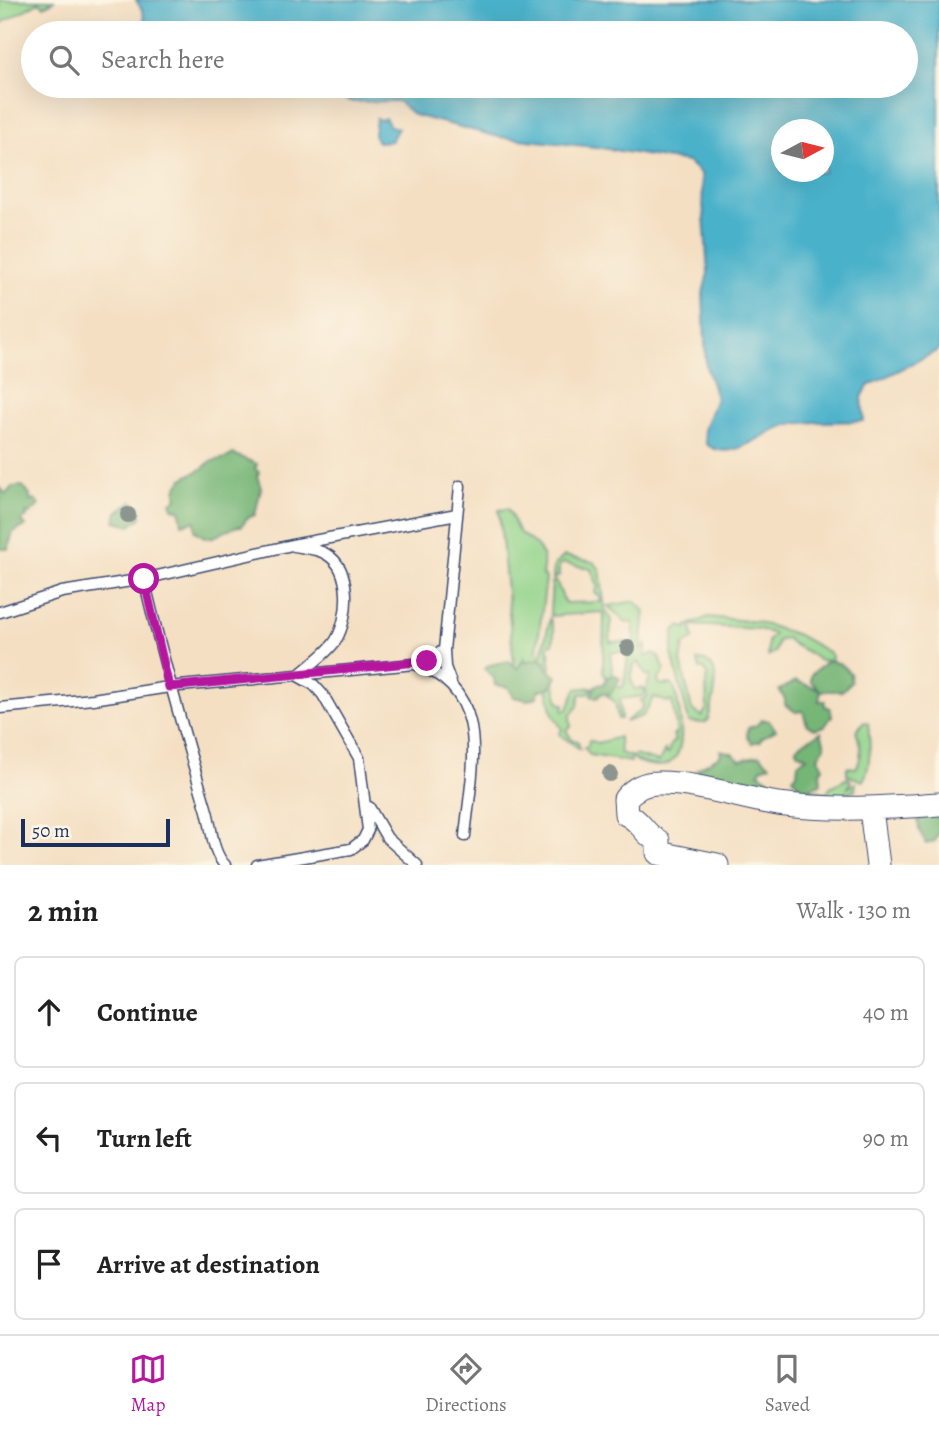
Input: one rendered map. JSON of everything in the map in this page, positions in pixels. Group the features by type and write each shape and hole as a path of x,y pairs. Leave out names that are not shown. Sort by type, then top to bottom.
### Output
{"street":[{"path":"717,865 658,853 658,841 645,835 636,818 626,814 625,799 644,784 682,783 712,792 818,809 870,809 939,804"},
{"path":"870,809 878,865"}],"lane":[{"path":"460,486 444,650 445,667 451,684 465,705 473,738 465,836"},
{"path":"0,612 17,604 62,592 144,579 292,545 457,514"},
{"path":"292,545 327,554 341,571 345,591 345,615 321,671 323,695"},
{"path":"144,579 169,687 212,827 220,862"},
{"path":"298,676 335,641"},
{"path":"0,708 93,699 169,687 415,664 427,661 444,650"},
{"path":"415,664 432,670 451,684"},
{"path":"257,865 351,849 363,840 368,830 359,758 323,695 314,685 298,676"},
{"path":"363,791 373,818 387,838 417,865"}],"green space":[{"path":"0,0 55,0 44,6 39,2 0,24"},
{"path":"233,454 257,464 255,469 259,472 257,476 261,488 255,515 247,518 242,526 233,527 214,537 204,537 195,531 195,521 182,524 180,510 173,508 171,502 177,499 176,489 185,478 212,461"},
{"path":"23,486 30,495 30,501 35,500 39,505 30,514 26,513 27,517 21,521 26,526 13,532 8,549 0,549 0,488 6,494 12,487"},
{"path":"132,501 140,507 141,518 130,526 115,521 117,512"},
{"path":"508,509 519,531 542,555 542,575 546,578 537,650 541,659 550,618 554,631 553,644 548,645 551,668 547,668 545,662 526,661 524,657 518,670 514,664 499,510"},
{"path":"564,556 593,562 600,569 605,609 611,620 610,642 626,642 623,651 610,653 613,676 606,678 603,671 602,612 552,616 550,612 552,583 556,581 565,603 601,602 595,593 598,586 591,569 564,563 559,566 559,576 553,579 554,566"},
{"path":"635,601 645,611 641,649 646,645 646,657 653,653 659,657 665,670 658,680 660,685 671,684 674,687 681,721 680,747 676,757 668,764 657,766 632,757 635,755 659,762 665,750 669,753 670,745 675,740 673,735 677,733 672,701 654,697 643,716 625,722 642,709 643,703 640,701 647,697 646,689 651,674 646,676 639,662 634,665 631,679 634,689 642,688 645,691 643,696 620,699 621,719 618,719 615,702 604,693 615,684 621,688 624,684 628,655 634,648 633,622 626,623 608,606"},
{"path":"708,617 758,622 798,635 830,653 832,661 818,660 786,638 778,641 775,652 768,656 768,641 774,634 759,629 691,625 694,639 684,645 681,661 692,710 702,716 707,708 708,677 704,668 700,669 697,660 712,667 716,683 708,720 705,723 689,722 672,654 674,631 680,626 687,629 687,626"},
{"path":"536,659 546,662 547,668 557,677 551,687 538,691 537,697 528,700 514,697 508,687 495,685 494,678 485,669 489,665 509,661 518,669 521,663"},
{"path":"828,660 841,664 850,673 851,682 842,691 821,691 819,701 825,701 825,706 830,708 832,716 825,726 815,729 807,725 803,711 796,712 785,705 785,699 779,690 796,681 820,690 811,682 811,675"},
{"path":"616,675 620,679 610,694 602,693 597,698 591,696 596,685 604,684 607,677"},
{"path":"554,680 559,703 564,704 563,711 568,709 576,689 594,687 588,694 580,694 578,706 570,716 571,727 566,730 572,740 578,741 580,749 559,734 562,729 553,714 547,688"},
{"path":"762,719 769,721 776,730 761,738 761,741 752,743 747,736 748,728 757,725"},
{"path":"864,722 868,723 870,753 863,781 847,775 847,767 856,768 860,759 856,731"},
{"path":"821,732 825,746 818,757 823,767 820,772 821,784 802,790 793,778 797,773 798,763 807,757 797,752 796,748"},
{"path":"619,737 620,753 630,756 631,762 590,755 584,747 588,746 589,740 598,743"},
{"path":"720,750 732,753 740,760 760,755 770,765 761,768 759,773 769,780 775,792 704,779 697,769 721,755"},
{"path":"848,778 851,781 848,788 856,783 855,790 826,801 812,795 782,796 790,788 792,791 799,787 804,792 811,792 811,789 827,793 830,787"},
{"path":"939,811 939,832 935,841 926,844 919,830 918,820"}],"water":[{"path":"136,0 939,0 939,350 868,386 862,397 864,421 792,424 727,451 717,450 706,444 704,429 716,398 706,366 703,293 708,273 701,174 688,162 595,147 499,137 414,115 398,101 353,102 342,98 918,98 918,21 145,21"},
{"path":"376,118 385,118 390,126 398,128 391,141 378,142 374,135"}],"route":[{"path":"144,579 169,687 427,661"}]}
